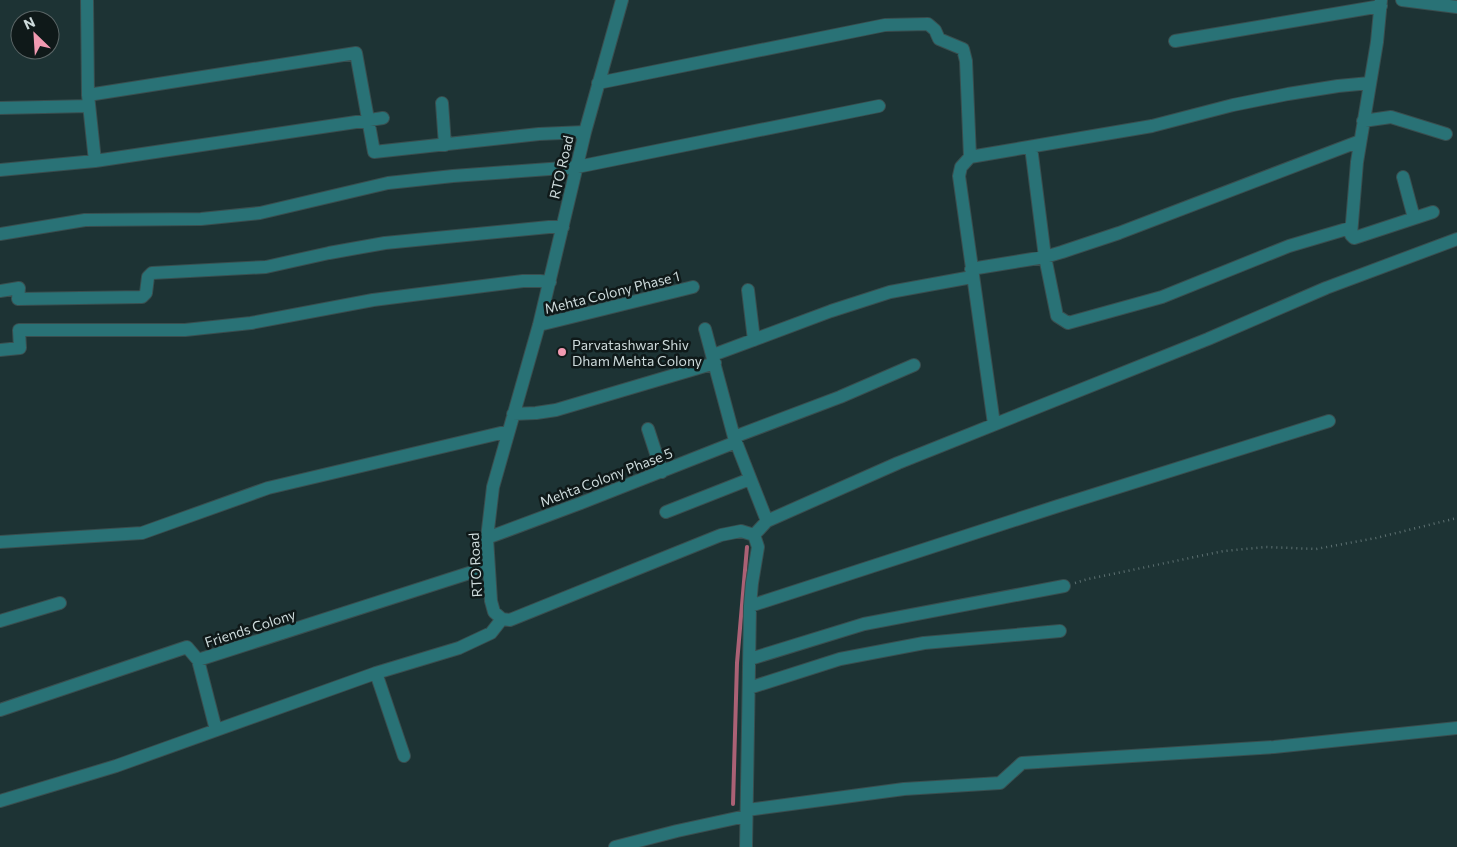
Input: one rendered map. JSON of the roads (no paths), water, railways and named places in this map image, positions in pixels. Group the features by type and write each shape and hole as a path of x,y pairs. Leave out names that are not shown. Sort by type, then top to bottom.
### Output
{"street":[{"path":"87,0 88,100 95,161"},
{"name":"RTO Road","path":"502,619 494,612 491,601 488,567 487,538 493,487 539,325 585,132 622,0"},
{"path":"1402,0 1457,7"},
{"path":"1175,41 1381,3 1360,141 1350,228 1351,235 1354,238 1433,212"},
{"path":"598,83 885,25 928,24 935,30 939,39 963,49 966,61 970,157"},
{"path":"0,108 88,100 356,53 374,152 539,134 585,132"},
{"path":"994,424 959,176 961,167 970,157 1152,126 1233,105 1288,94 1338,86 1370,84"},
{"path":"442,103 445,145"},
{"path":"0,234 85,220 201,219 260,213 388,183 577,167 879,106"},
{"path":"1363,121 1391,117 1446,134"},
{"path":"0,170 95,161 383,118"},
{"path":"513,414 556,410 714,359 754,340 890,292 1045,257 1119,232 1360,141"},
{"path":"1031,147 1045,257 1057,316 1068,323 1162,297 1290,246 1350,228"},
{"path":"1403,177 1414,218"},
{"path":"0,291 19,288 18,299 142,297 146,293 148,277 152,273 266,266 385,243 563,227"},
{"path":"754,535 767,521 898,463 1208,339 1326,288 1457,239"},
{"path":"0,350 20,348 19,330 185,330 251,323 373,300 523,282 550,282"},
{"name":"Mehta Colony Phase 1","path":"539,325 693,287"},
{"path":"748,290 754,340"},
{"path":"705,329 735,440 767,521"},
{"name":"Mehta Colony Phase 5","path":"487,538 662,472 914,365"},
{"path":"750,606 1055,507 1330,422"},
{"path":"648,429 662,472"},
{"path":"0,542 142,533 268,488 509,431"},
{"path":"666,512 750,479"},
{"path":"0,800 116,766 376,673 460,648 491,633 502,619 510,620 518,617 721,534 741,531 754,535"},
{"path":"746,847 750,606 758,547 754,535"},
{"name":"Friends Colony","path":"0,710 187,646 198,660 488,567"},
{"path":"750,659 864,624 1064,586"},
{"path":"0,621 60,602"},
{"path":"749,688 840,659 924,643 1060,631"},
{"path":"198,660 216,730"},
{"path":"376,673 404,756"},
{"path":"618,847 746,813 904,789 1000,782 1022,763 1274,747 1457,728"}],"waterway":[{"path":"733,804 737,663 747,547"}],"place":[{"name":"Parvatashwar Shiv Dham Mehta Colony","path":"562,352"}]}
